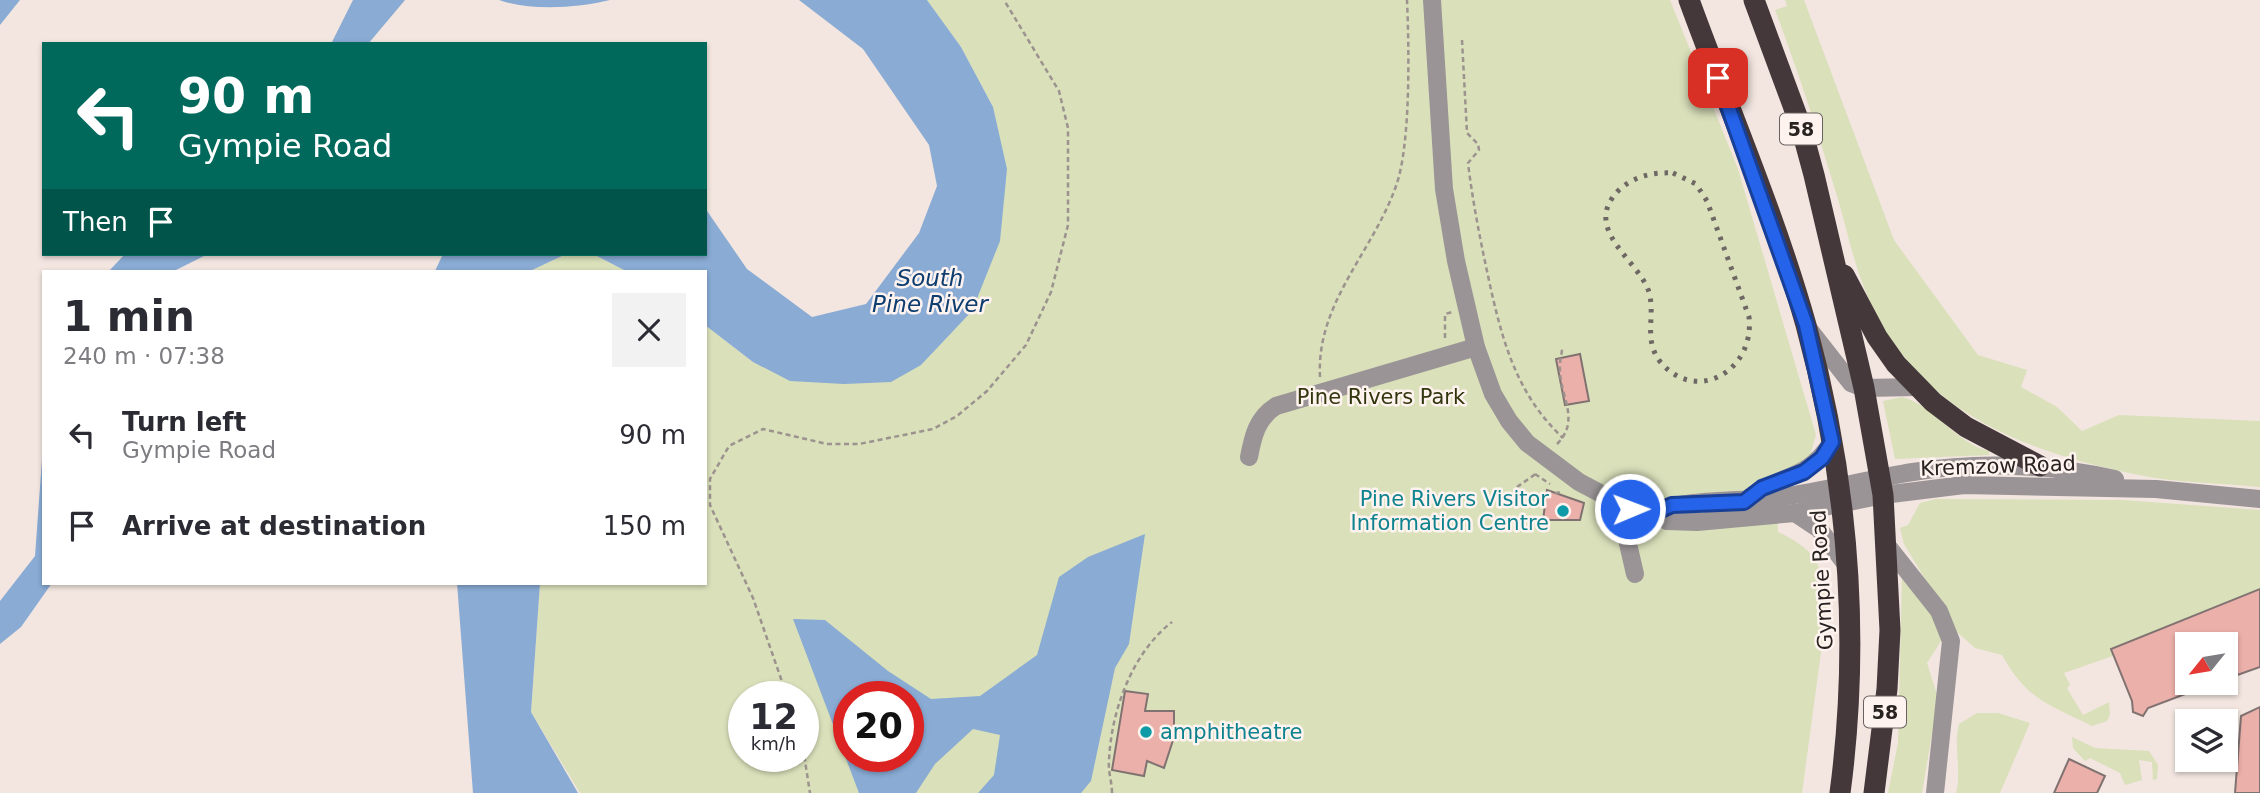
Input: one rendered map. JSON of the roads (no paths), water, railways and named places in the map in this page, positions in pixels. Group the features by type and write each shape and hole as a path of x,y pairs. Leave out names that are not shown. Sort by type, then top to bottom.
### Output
{"highway":[{"name":"Gympie Road","path":"1689,0 1806,325 1832,442 1842,496 1850,569 1847,738 1840,793"},
{"name":"58","path":"1754,0 1801,127 1836,262 1882,486 1890,630 1887,689 1874,793"},
{"path":"1836,262 1862,304 1877,337 1917,387 1966,427 2040,466"}],"street":[{"path":"1432,0 1444,190 1456,261 1476,347 1493,394 1509,421 1527,443 1579,482 1630,509 1654,513 1667,521 1697,522 1795,513 1842,496"},
{"name":"Gympie Road","path":"1806,325 1851,383 1864,388"},
{"path":"1249,457 1256,426 1266,413 1287,401 1476,347"},
{"path":"1864,388 1917,387"},
{"path":"1744,502 1762,488 1804,472 1822,458 1832,442"},
{"name":"Kremzow Road","path":"1842,496 1979,464 2072,469 2156,489"},
{"name":"Kremzow Road","path":"1882,486 2156,489 2260,499"},
{"path":"1654,513 1672,505 1842,496"},
{"path":"1630,509 1626,535 1635,574"},
{"path":"1795,513 1819,528 1850,569"},
{"path":"1886,544 1925,590 1947,625 1951,641 1935,793"}],"water":[{"path":"0,0 20,0 0,25"},
{"path":"353,0 405,0 370,42 332,42"},
{"path":"499,0 610,0 554,7 525,6"},
{"name":"South Pine River","path":"799,0 927,0 961,47 993,107 1007,169 1000,241 972,311 921,365 891,382 844,384 790,381 753,362 707,327 707,270 624,270 597,256 707,256 707,211 747,269 812,317 866,304 919,233 937,186 929,145 863,49"},
{"path":"123,256 204,256 176,270 110,270"},
{"path":"442,256 562,256 532,270 435,270"},
{"path":"42,460 42,585 51,585 21,627 0,644 0,601 35,556"},
{"path":"1145,534 1129,644 1115,668 1091,781 1081,793 978,793 994,775 1000,735 973,729 935,764 916,793 859,793 851,772 924,772 924,694 931,699 980,696 1037,655 1059,577 1088,557"},
{"path":"457,585 540,585 531,712 578,793 473,793"},
{"path":"793,619 825,620 903,681 833,681 833,724 819,681 817,681"}],"railway":[{"path":"1673,173 1696,184 1707,201 1749,317 1749,336 1743,352 1734,365 1722,375 1707,380 1692,381 1677,376 1662,364 1656,355 1651,338 1649,292 1616,244 1606,218 1609,204 1625,185 1644,176 1673,173"}],"place":[{"name":"Pine Rivers Visitor Information Centre","path":"1563,511"},
{"name":"amphitheatre","path":"1146,732"}],"park label":[{"name":"Pine Rivers Park","path":"1381,397"}]}
